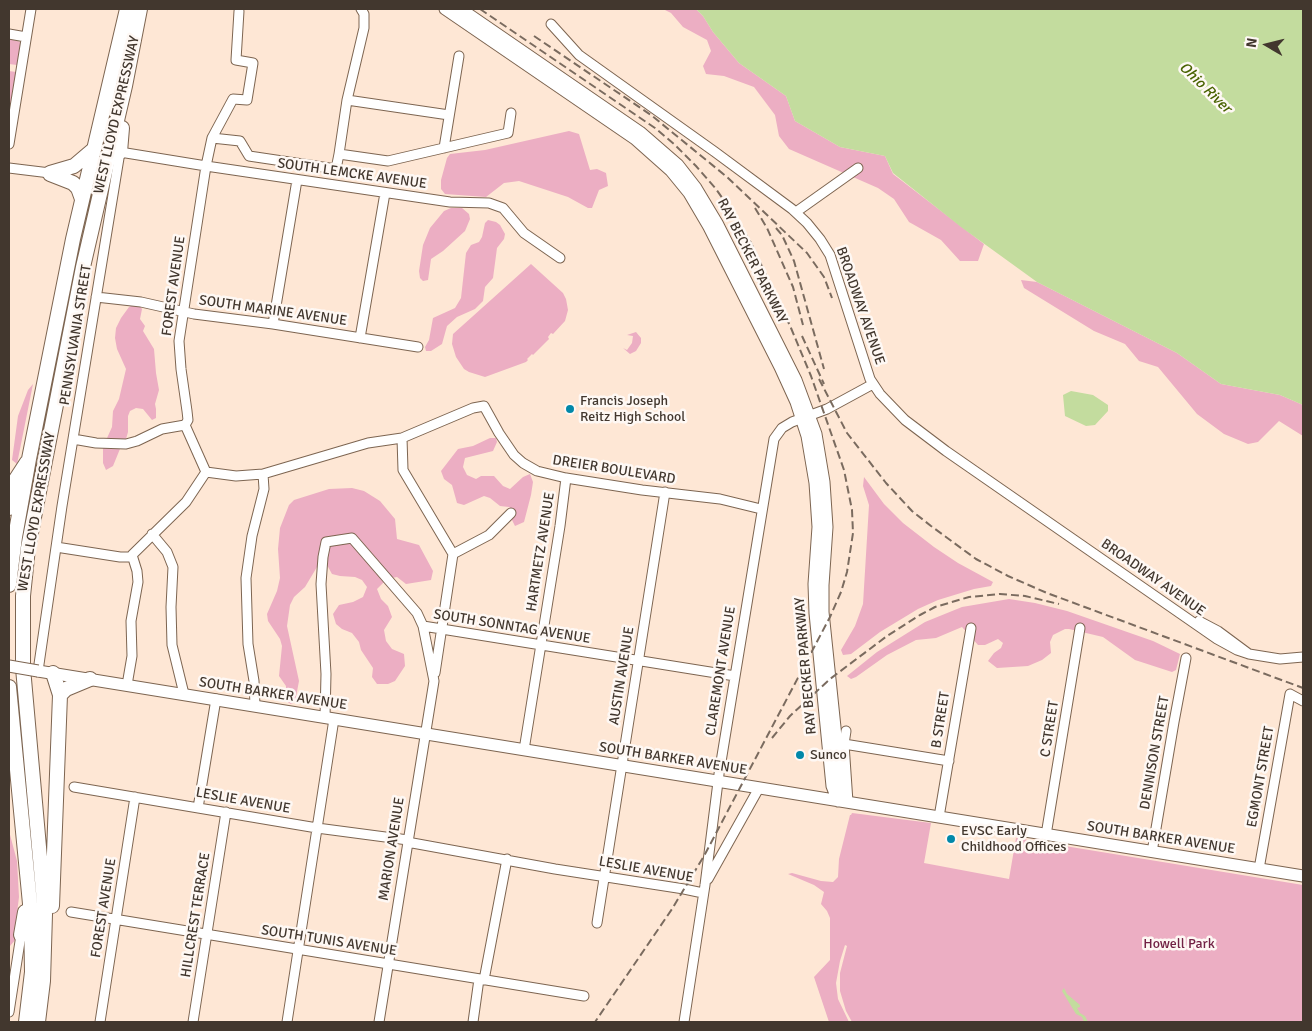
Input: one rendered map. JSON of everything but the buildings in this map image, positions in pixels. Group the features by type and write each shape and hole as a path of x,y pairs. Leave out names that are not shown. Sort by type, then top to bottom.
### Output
{"highway":[{"name":"WEST LLOYD EXPRESSWAY","path":"9,585 15,537 29,460 82,199 127,9"},
{"name":"WEST LLOYD EXPRESSWAY","path":"38,1022 45,943 44,891 22,661 23,596 28,548 83,267 125,86 140,9"},
{"path":"120,152 125,86"},
{"path":"50,173 74,166 94,149"},
{"path":"50,173 73,182 78,188 82,199"},
{"path":"9,508 14,482 29,460"},
{"path":"45,943 52,913 60,695 53,673"},
{"path":"60,695 66,689 90,679"},
{"path":"9,687 28,886 32,954 31,989 26,1022"},
{"path":"9,784 16,767"},
{"path":"9,812 23,836"},
{"path":"21,935 28,886"}],"main road":[{"name":"RAY BECKER PARKWAY","path":"445,9 635,139 671,171 689,193 709,227 805,416 819,450 826,501 827,527 823,578 823,612 843,802"},
{"name":"RAY BECKER PARKWAY","path":"461,9 640,132 664,151 686,175 710,210 796,380 805,416"},
{"name":"SOUTH BARKER AVENUE","path":"9,666 1303,876"}],"street":[{"path":"9,144 31,9"},
{"path":"212,138 240,141 249,156 336,169 347,100 364,28 364,14 361,9"},
{"name":"FOREST AVENUE","path":"206,472 185,425 188,420 179,341 212,138 233,99 247,100 253,63 236,60 239,10"},
{"name":"BROADWAY AVENUE","path":"551,24 579,55 716,152 796,212 816,234 830,255 865,366 873,384 893,409 914,428 1223,643 1249,654 1280,659 1303,657"},
{"path":"9,34 26,37"},
{"path":"444,148 459,56"},
{"path":"347,100 449,115"},
{"path":"339,154 388,162 508,133 511,113"},
{"name":"SOUTH LEMCKE AVENUE","path":"120,152 385,193 450,202 495,204 509,214 531,240 560,258"},
{"name":"PENNSYLVANIA STREET","path":"38,670 73,439 120,152"},
{"path":"9,168 50,173"},
{"path":"796,212 858,168"},
{"path":"273,324 297,180"},
{"path":"360,338 385,193"},
{"name":"SOUTH MARINE AVENUE","path":"96,297 141,302 183,311 418,347"},
{"name":"CLAREMONT AVENUE","path":"684,1022 718,781 761,509 774,439 782,428 805,416 827,409 873,384"},
{"name":"DREIER BOULEVARD","path":"206,472 236,476 263,474 376,441 402,438 473,408 484,406 507,446 523,463 537,471 566,478 720,499 761,509"},
{"path":"73,439 96,443 126,444 138,441 162,429 185,425"},
{"path":"402,438 403,470 453,554 489,535 511,513"},
{"path":"127,685 132,656 131,621 138,582 138,571 132,557 135,550 172,518 186,502 206,472"},
{"path":"255,706 254,681 248,644 246,578 252,536 264,488 263,474"},
{"name":"HARTMETZ AVENUE","path":"524,750 566,478"},
{"name":"AUSTIN AVENUE","path":"597,923 665,492"},
{"path":"152,534 167,552 173,567 172,645 184,694"},
{"name":"SOUTH SONNTAG AVENUE","path":"329,718 321,584 324,557 327,542 352,538 412,605 423,626 735,676"},
{"path":"56,547 120,557 132,557"},
{"name":"MARION AVENUE","path":"379,1022 453,554"},
{"name":"MARION AVENUE","path":"423,626 434,681"},
{"name":"B STREET","path":"939,817 971,628"},
{"name":"C STREET","path":"1046,835 1080,628"},
{"name":"DENNISON STREET","path":"1152,852 1186,658"},
{"name":"EGMONT STREET","path":"1259,869 1286,707 1290,694 1303,701"},
{"path":"198,808 216,700"},
{"path":"286,1022 317,828 329,718"},
{"path":"843,802 846,731"},
{"path":"844,744 949,761"},
{"name":"LESLIE AVENUE","path":"74,787 317,828 408,841 684,889 704,889"},
{"path":"704,889 759,788"},
{"name":"FOREST AVENUE","path":"100,1022 135,797"},
{"name":"HILLCREST TERRACE","path":"193,1022 226,812"},
{"path":"473,1022 507,859"},
{"name":"SOUTH TUNIS AVENUE","path":"71,912 584,996"},
{"path":"9,1012 21,935"}],"green space":[{"path":"663,9 696,9 739,63 786,96 795,121 840,147 885,156 893,174 984,244 978,261 960,261 941,240 909,222 894,199 878,188 789,149 779,136 775,115 754,87 724,76 706,74 703,66 711,51 707,40 683,27 671,13"},
{"path":"9,39 21,42 17,65 9,64"},
{"path":"9,71 16,72 9,116"},
{"path":"569,131 579,134 590,170 597,169 606,173 608,186 599,190 592,208 588,208 568,197 519,181 504,183 486,197 445,194 441,189 441,180 447,158 450,154 485,150"},
{"path":"451,208 462,208 469,214 470,219 465,231 431,259 428,280 423,281 420,278 419,271 423,245 430,228 444,211"},
{"path":"488,220 500,225 505,234 504,239 497,248 493,278 485,287 483,301 475,309 457,317 447,326 442,344 431,351 426,351 425,347 429,340 433,318 455,308 461,298 466,253 471,245 479,242 485,223"},
{"path":"531,264 563,293 568,310 565,321 553,334 551,333 548,337 549,339 526,362 485,377 464,369 456,357 452,344 453,334"},
{"path":"1021,280 1037,282 1177,353 1221,384 1280,395 1303,405 1303,436 1279,421 1258,442 1248,444 1224,434 1197,414 1158,367 1139,361 1125,344 1094,331 1024,288"},
{"path":"135,304 142,309 140,319 145,326 143,331 154,349 159,390 155,404 156,418 152,420 143,409 136,408 130,411 126,439 113,466 106,470 103,463 103,447 112,427 113,411 119,399 126,369 117,349 116,328 129,307"},
{"path":"636,332 641,338 641,343 636,351 630,354 623,348 627,350 632,343 633,336 627,335"},
{"path":"33,384 17,464 12,460 18,416 28,390"},
{"path":"490,438 496,438 497,442 493,451 465,458 463,467 467,475 476,479 481,476 494,476 503,486 510,489 523,477 530,474 533,482 524,522 515,526 512,520 513,511 509,507 500,506 490,498 484,496 464,505 457,503 452,485 444,479 441,471 458,449 473,446"},
{"path":"864,477 884,504 903,523 958,563 993,582 991,586 938,600 918,609 880,632 851,654 843,655 841,650 855,626 863,604 869,505 863,486"},
{"path":"352,488 364,491 380,501 395,519 397,539 419,545 433,571 431,580 406,584 397,577 384,582 377,589 381,599 388,606 392,617 384,630 386,641 392,649 404,654 405,666 395,681 388,684 377,684 372,677 373,668 361,650 359,642 352,633 336,624 333,614 339,605 353,602 363,597 367,587 362,580 355,577 332,574 327,565 323,564 317,567 305,587 294,597 290,605 287,626 299,681 295,702 291,704 282,699 286,696 286,686 279,676 282,646 280,639 268,621 267,614 277,591 280,578 278,549 280,528 289,505 294,500 329,489"},
{"path":"1009,599 1067,611 1153,641 1180,654 1176,670 1172,672 1135,660 1103,637 1069,629 1053,635 1050,642 1051,653 1042,660 1028,666 997,668 988,661 1001,648 1003,643 998,639 985,645 978,645 962,627 936,638 916,640 887,655 856,677 851,679 847,676 877,652 925,622 962,607"},
{"name":"Howell Park","path":"852,813 931,823 924,863 1009,879 1016,838 1303,885 1303,1022 852,1022 846,1011 840,991 840,973 847,946 845,945 836,983 838,999 849,1022 829,1022 814,977 830,960 830,918 821,904 824,892 814,885 788,874 792,873 821,881 833,882 838,877 839,859"},
{"path":"9,831 17,861 19,897 16,939 10,946"}],"water":[{"name":"Ohio River","path":"696,9 1303,9 1303,405 1280,395 1221,384 1177,353 1037,282 961,227 893,173 885,156 840,147 795,121 786,96 739,63"},
{"path":"1071,391 1093,395 1108,405 1108,411 1095,425 1086,426 1065,416 1063,395"},
{"path":"1064,988 1067,994 1080,1005 1077,1008 1088,1022 1084,1022 1082,1017 1076,1014 1062,991"}],"railway":[{"path":"480,9 655,128 674,144 716,189 750,241 791,328 811,376 844,470 852,510 853,533 847,572 830,617 704,856 672,909 595,1022"},
{"path":"534,36 651,115 727,177 807,253 824,277 832,298"},
{"path":"755,208 767,228 793,287 803,325"},
{"path":"776,228 782,235 794,261 824,369"},
{"path":"802,336 824,384"},
{"path":"819,379 847,433 886,483 912,511 976,559 1008,576 1047,593 1303,688"},
{"path":"772,738 790,716 830,679 887,636 935,607 969,597 1000,594 1025,596 1059,604"}],"place":[{"name":"Francis Joseph Reitz High School","path":"570,409"},
{"name":"Sunco","path":"800,755"},
{"name":"EVSC Early Childhood Offices","path":"951,839"}]}
